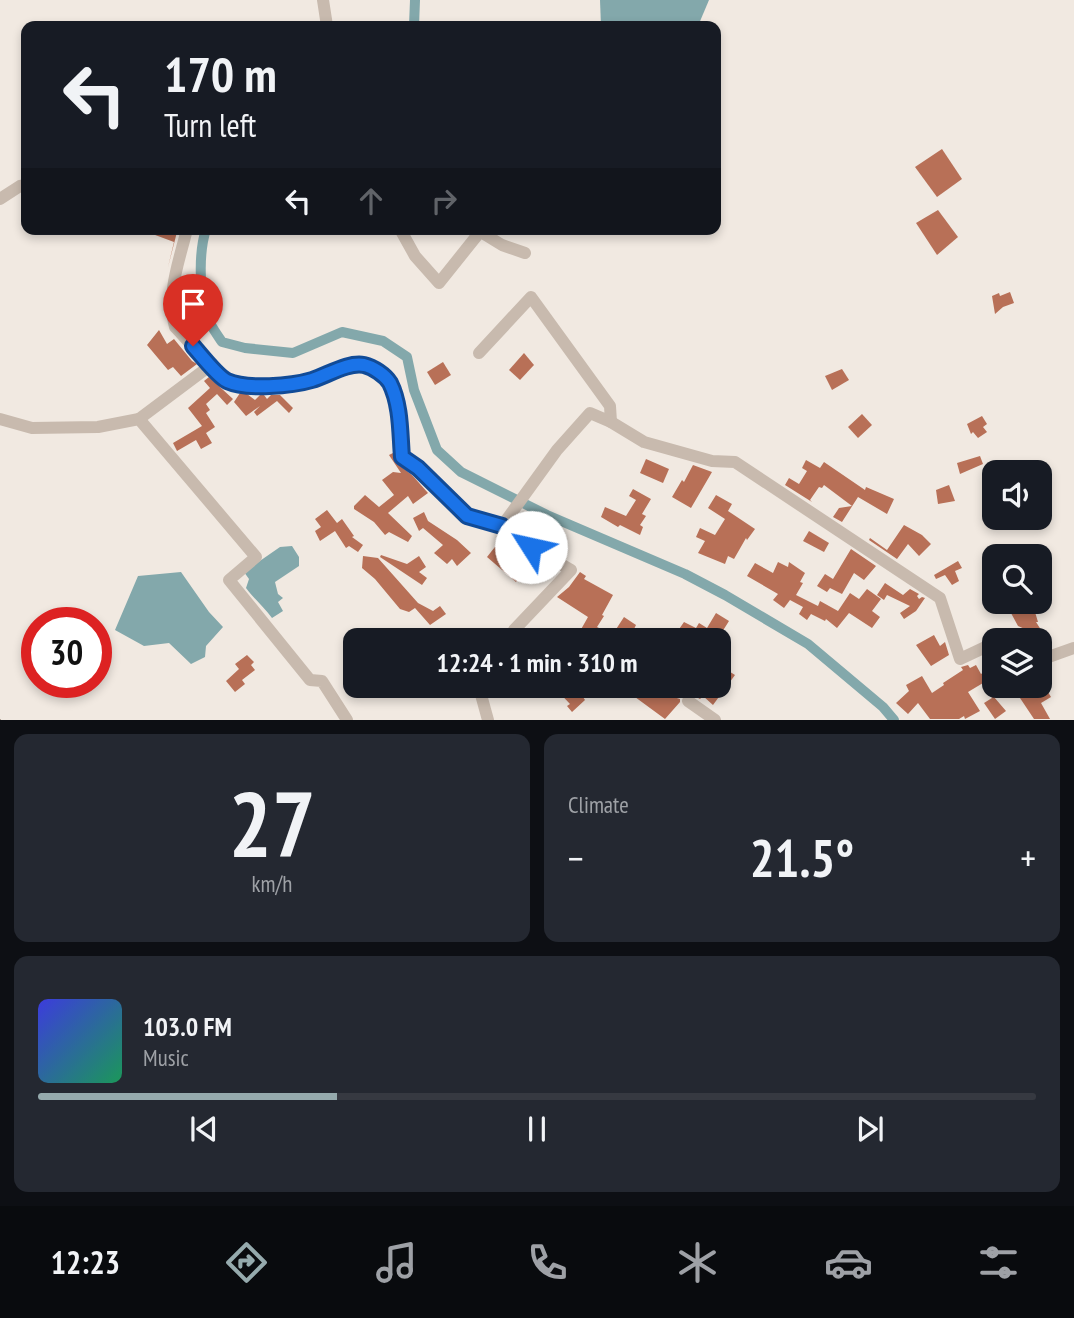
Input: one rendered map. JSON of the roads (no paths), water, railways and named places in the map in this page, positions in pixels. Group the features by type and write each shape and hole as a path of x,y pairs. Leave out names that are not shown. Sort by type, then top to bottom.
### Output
{"street":[{"path":"323,0 326,21"},
{"path":"0,199 21,186"},
{"path":"185,235 172,287 172,316 175,327 226,380 258,386 285,385 362,364 377,371 389,381 397,408 402,457 418,468 467,516 502,526 531,547 571,570 516,628"},
{"path":"403,235 415,256 439,283 474,235"},
{"path":"486,235 525,253"},
{"path":"479,353 531,297 610,406 611,422"},
{"path":"0,419 32,428 98,427 139,419 211,365"},
{"path":"502,526 557,450 590,412 644,442 712,461 735,462 940,598 960,659 982,649"},
{"path":"139,419 256,557 229,580 310,680 322,681 347,719"},
{"path":"1052,656 1074,648"},
{"path":"483,698 488,719"},
{"path":"688,701 715,719"}],"water":[{"path":"600,0 709,0 700,21 601,21"},
{"path":"292,546 299,557 299,566 275,582 278,594 283,598 278,602 283,611 272,618 246,588 249,579 244,572 280,547"},
{"path":"181,572 223,627 206,646 205,657 191,664 169,643 144,646 115,630 138,576"}],"waterway":[{"path":"414,21 415,0"},
{"path":"204,235 202,289 206,313 222,342 245,348 293,353 342,332 383,341 407,357 414,390 437,450 461,472 547,515 685,574 725,595 808,644 883,707 894,720"}]}
